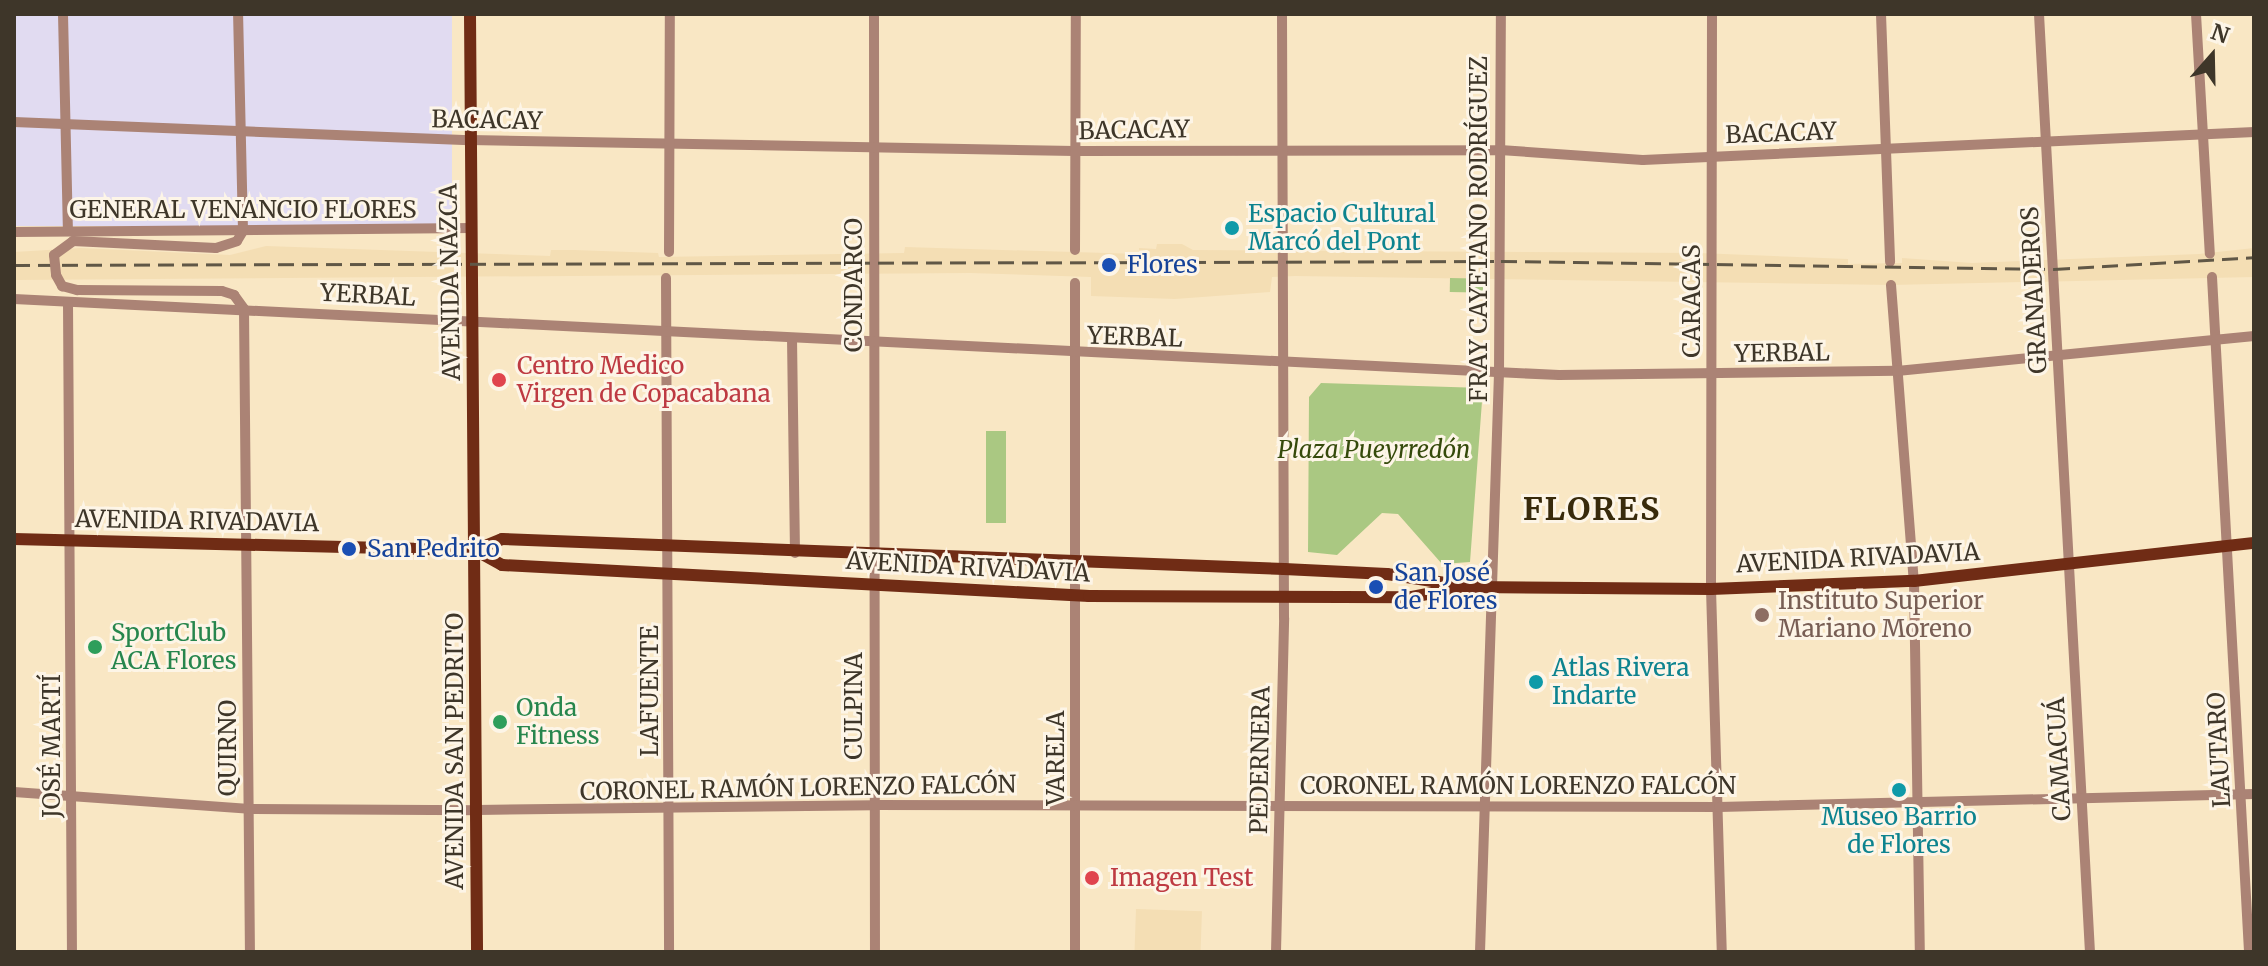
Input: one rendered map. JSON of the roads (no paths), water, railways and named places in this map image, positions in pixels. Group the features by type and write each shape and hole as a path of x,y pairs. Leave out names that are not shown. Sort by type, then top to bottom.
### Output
{"main road":[{"name":"AVENIDA NAZCA","path":"470,14 475,550"},
{"name":"AVENIDA RIVADAVIA","path":"14,539 475,550 502,539 795,553 1387,574 1463,587 1711,589 1914,581 2254,543"},
{"name":"AVENIDA RIVADAVIA","path":"475,550 502,565 1076,594 1412,597 1463,587"},
{"name":"AVENIDA SAN PEDRITO","path":"475,550 477,952"}],"street":[{"path":"63,14 68,231"},
{"path":"238,14 243,231 224,247 73,241 54,255 56,275 62,286 77,290 222,291 234,295 244,309"},
{"path":"669,252 670,14"},
{"name":"CONDARCO","path":"873,555 874,14"},
{"path":"1075,250 1076,14"},
{"name":"PEDERNERA","path":"1276,952 1284,595 1282,14"},
{"name":"FRAY CAYETANO RODRÍGUEZ","path":"1480,952 1488,587 1499,373 1501,14"},
{"name":"CARACAS","path":"1712,14 1711,589 1722,952"},
{"path":"1881,14 1890,262"},
{"name":"GRANADEROS","path":"2039,14 2070,563"},
{"path":"2196,14 2210,254"},
{"name":"BACACAY","path":"14,122 242,134 470,140 1075,151 1283,148 1500,150 1643,160 2254,132"},
{"name":"GENERAL VENANCIO FLORES","path":"14,232 472,228"},
{"name":"LAUTARO","path":"2212,277 2227,547 2248,794 2249,952"},
{"name":"LAFUENTE","path":"666,278 670,547 669,952"},
{"name":"VARELA","path":"1075,283 1075,952"},
{"path":"1891,285 1914,581 1920,952"},
{"name":"YERBAL","path":"14,299 1499,373 1897,371 2254,336"},
{"name":"JOSÉ MARTÍ","path":"68,303 72,952"},
{"name":"QUIRNO","path":"244,309 250,952"},
{"path":"792,338 795,553"},
{"name":"CULPINA","path":"873,555 875,952"},
{"name":"CAMACUÁ","path":"2070,563 2090,952"},
{"name":"CORONEL RAMÓN LORENZO FALCÓN","path":"14,792 249,809 477,810 873,805 1719,807 2248,794"}],"railway":[{"path":"14,265 1501,261 2054,269 2254,257"}],"place":[{"name":"Espacio Cultural Marcó del Pont","path":"1232,228"},
{"name":"Flores","path":"1109,265"},
{"name":"Centro Medico Virgen de Copacabana","path":"499,380"},
{"name":"San Pedrito","path":"349,549"},
{"name":"San José de Flores","path":"1376,587"},
{"name":"Instituto Superior Mariano Moreno","path":"1762,615"},
{"name":"SportClub ACA Flores","path":"95,647"},
{"name":"Atlas Rivera Indarte","path":"1536,682"},
{"name":"Onda Fitness","path":"500,722"},
{"name":"Museo Barrio de Flores","path":"1899,790"},
{"name":"Imagen Test","path":"1092,878"}],"district":[{"name":"FLORES","path":"1592,509"}],"park label":[{"name":"Plaza Pueyrredón","path":"1374,450"}]}
